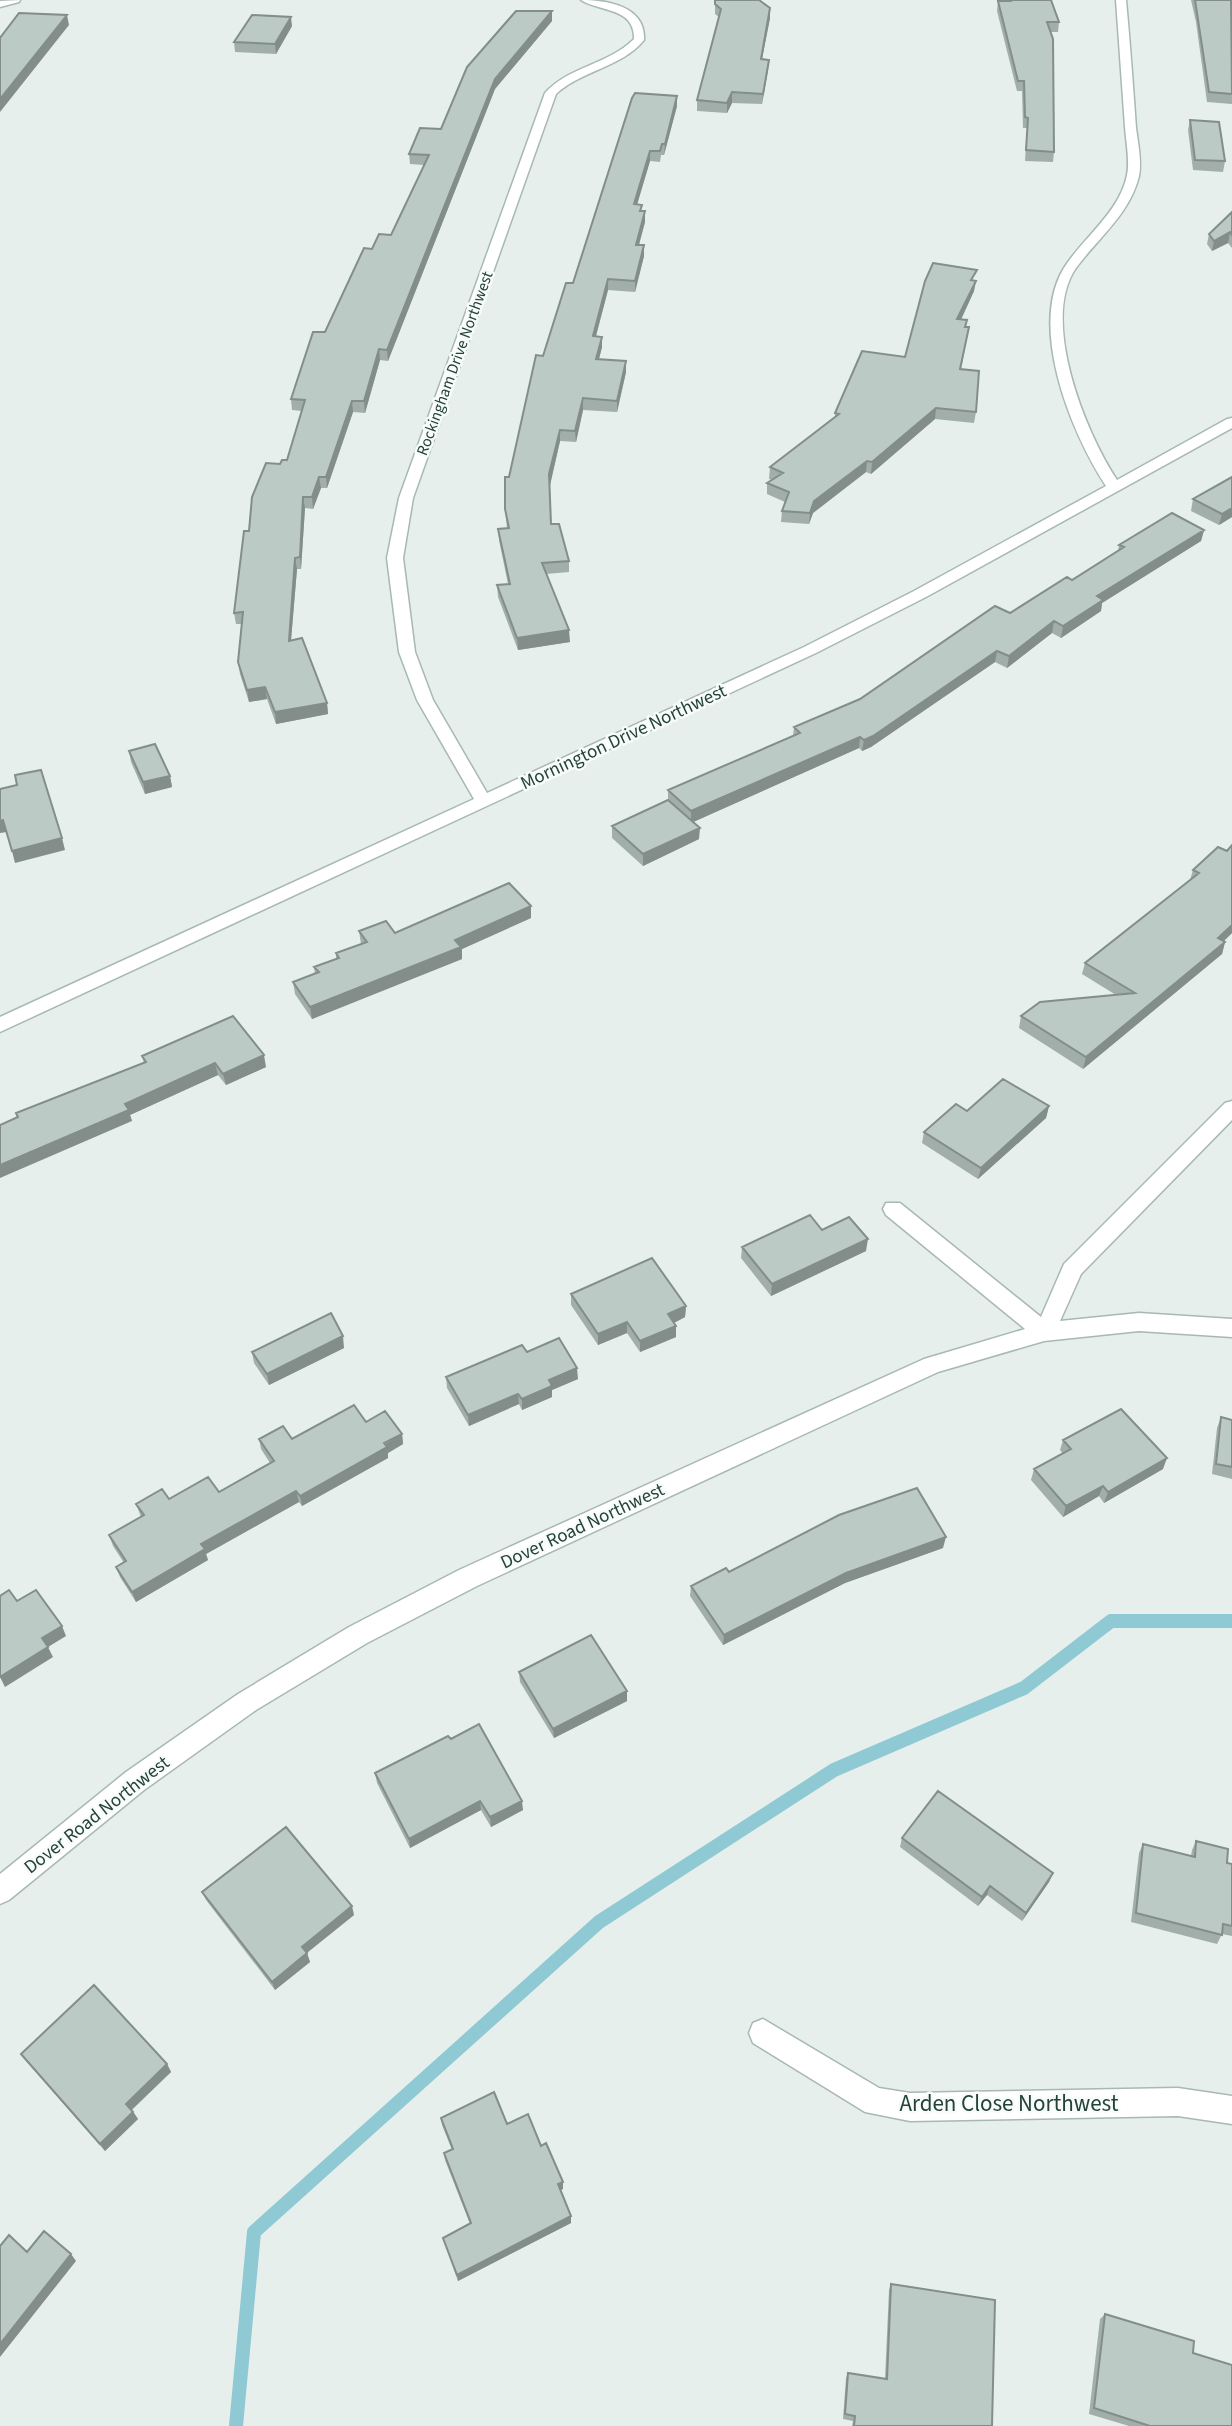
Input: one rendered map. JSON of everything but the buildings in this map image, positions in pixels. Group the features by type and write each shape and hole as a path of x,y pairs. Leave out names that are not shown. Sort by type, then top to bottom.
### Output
{"street":[{"path":"0,4 15,0"},
{"name":"Rockingham Drive Northwest","path":"484,800 474,788 425,700 407,652 395,558 406,498 551,93 575,73 616,57 639,40 639,26 634,19 621,10 586,0"},
{"path":"1114,486 1100,468 1064,368 1054,310 1063,278 1118,212 1129,193 1134,173 1121,0"},
{"name":"Mornington Drive Northwest","path":"0,1025 810,650 920,594 1232,422"},
{"path":"893,1209 1044,1332 1072,1270 1232,1108"},
{"name":"Dover Road Northwest","path":"0,1891 135,1781 247,1702 358,1635 468,1578 932,1365 1044,1332 1139,1322 1232,1328"},
{"name":"Arden Close Northwest","path":"762,2033 875,2102 910,2107 1178,2102 1232,2110"}],"waterway":[{"path":"236,2426 254,2232 599,1922 834,1770 1024,1688 1111,1621 1232,1621"}]}
